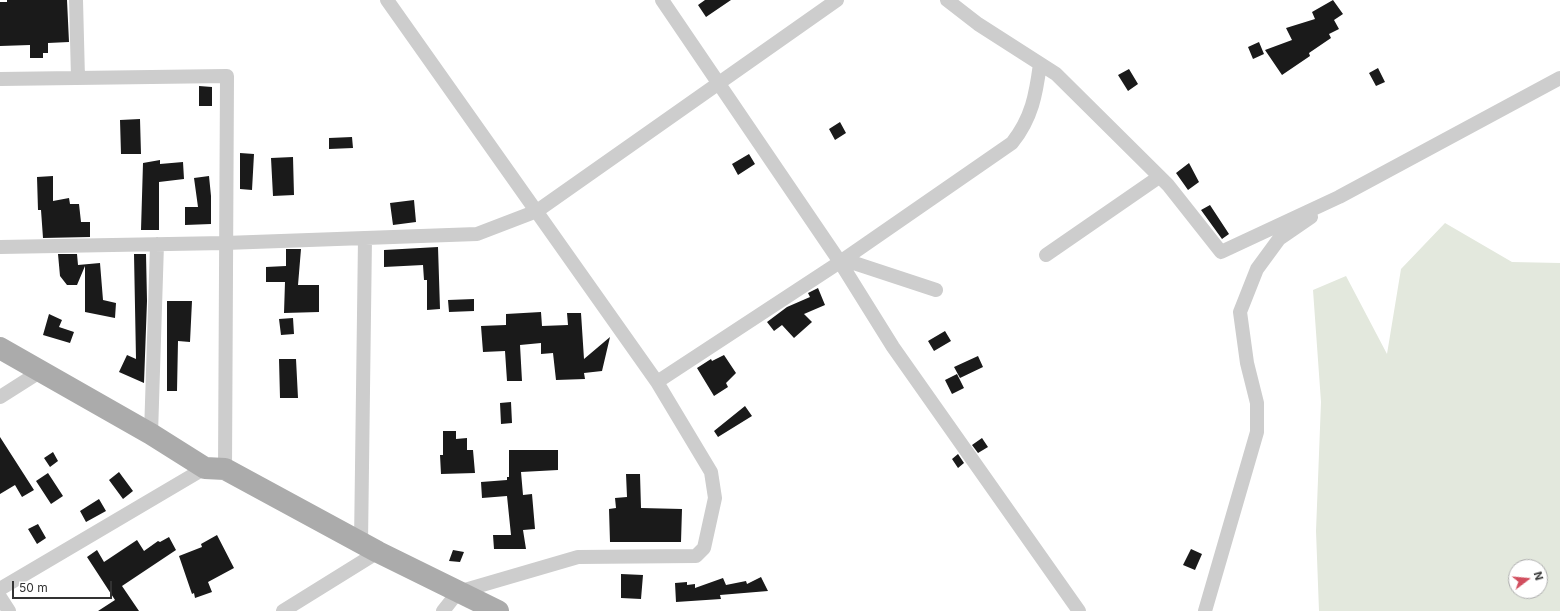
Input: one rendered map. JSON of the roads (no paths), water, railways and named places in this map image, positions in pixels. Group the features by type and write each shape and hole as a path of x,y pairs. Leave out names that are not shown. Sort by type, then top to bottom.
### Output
{"main road":[{"path":"0,348 151,434 215,468 498,611"}],"street":[{"path":"76,0 78,78"},
{"path":"387,0 657,382 711,472 715,498 704,548 696,556 578,557 458,592 443,611"},
{"path":"662,0 840,262 893,346 1079,611"},
{"path":"0,247 226,243 478,234 537,212 719,85 837,0"},
{"path":"947,0 978,24 1056,74 1159,177 1221,252 1339,196 1560,78"},
{"path":"657,382 840,262 1012,143 1029,117 1036,93 1040,64"},
{"path":"0,79 227,76 226,243 215,468 0,589"},
{"path":"1046,255 1159,177"},
{"path":"1205,611 1257,432 1257,403 1247,363 1240,312 1257,269 1279,239 1339,196"},
{"path":"283,611 370,547 365,238"},
{"path":"151,434 157,244"},
{"path":"840,262 851,262 936,290"},
{"path":"0,397 41,372"},
{"path":"0,596 9,611"}]}
